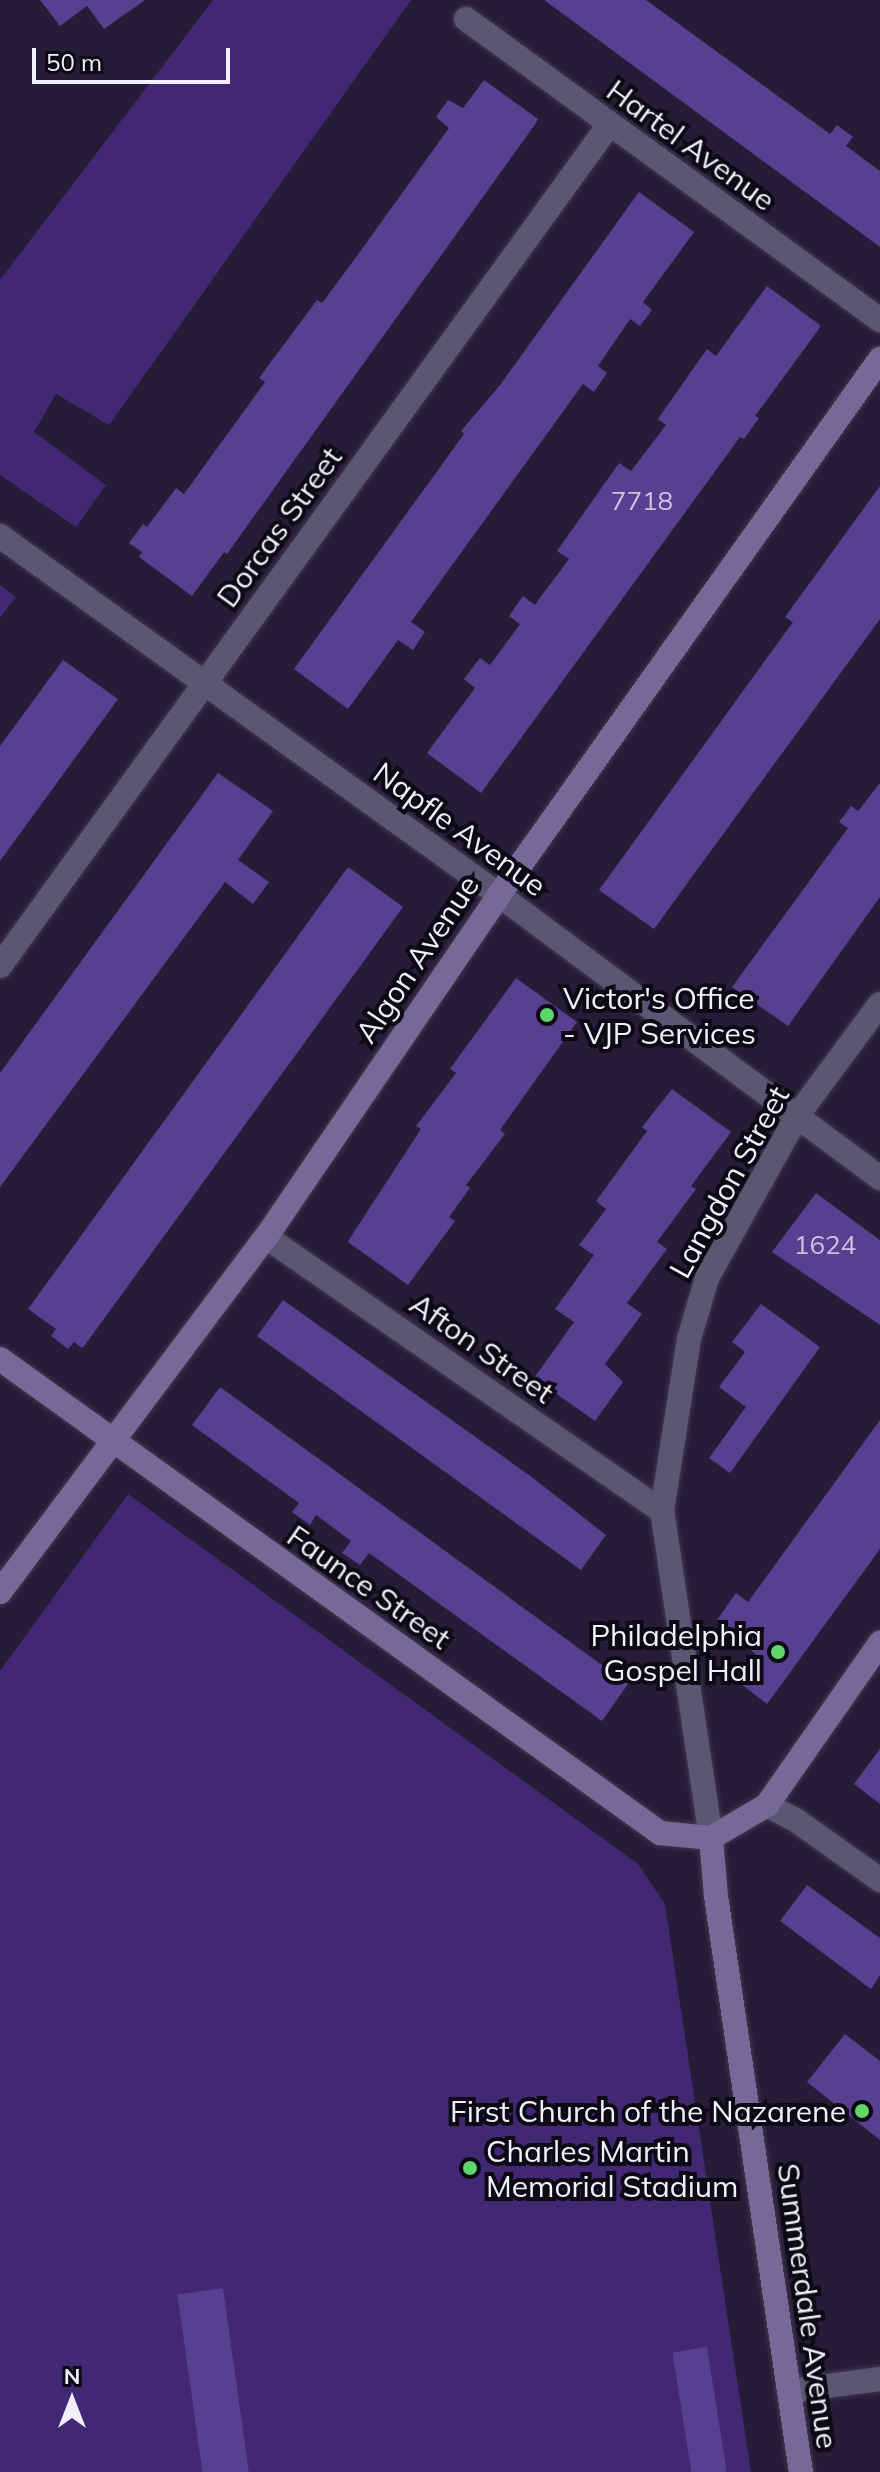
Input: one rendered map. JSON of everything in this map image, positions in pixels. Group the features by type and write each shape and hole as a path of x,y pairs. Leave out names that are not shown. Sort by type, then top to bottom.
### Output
{"street":[{"name":"Hartel Avenue","path":"466,19 880,320"},
{"name":"Dorcas Street","path":"0,966 609,125"},
{"name":"Algon Avenue","path":"0,1592 266,1237 499,895 880,359"},
{"name":"Napfle Avenue","path":"0,536 499,895 880,1178"},
{"name":"Langdon Street","path":"711,1838 662,1511 689,1339 707,1278 797,1116 880,1004"},
{"name":"Afton Street","path":"266,1237 662,1511"},
{"name":"Faunce Street","path":"0,1359 110,1442 660,1833 711,1838"},
{"path":"711,1838 767,1805 880,1643"},
{"path":"767,1805 797,1821 880,1880"},
{"name":"Summerdale Avenue","path":"711,1838 717,1905 801,2472"},
{"path":"789,2391 880,2379"}],"shaded area":[{"path":"213,0 411,0 109,425 56,394 34,432 106,485 76,527 0,475 0,280"},
{"path":"0,585 16,597 0,618"},
{"path":"128,1494 638,1864 665,1904 751,2472 0,2472 0,1671"}],"building":[{"path":"40,0 145,0 104,29 87,6 60,26"},
{"path":"544,0 646,0 830,134 837,125 853,137 846,146 880,171 880,247"},
{"path":"484,80 538,119 536,123 227,554 224,552 192,596 139,557 142,552 129,543 143,524 147,527 176,488 184,494 265,382 259,378 317,300 322,303 354,260 449,128 436,117 448,100 463,108"},
{"path":"639,192 694,232 643,302 652,310 640,326 630,319 598,366 607,373 594,392 583,384 411,622 425,632 413,650 398,640 348,709 294,669 464,434 461,431 500,385"},
{"path":"767,286 820,325 819,329 755,416 759,418 744,439 740,437 481,793 427,753 475,688 464,679 480,658 490,665 520,624 509,616 523,596 535,605 569,559 557,551 619,463 631,471 666,425 658,419 707,349 716,356"},
{"path":"880,486 880,619 654,929 599,890 793,622 785,617"},
{"path":"63,660 118,699 0,861 0,746"},
{"path":"218,773 273,811 238,860 269,882 253,904 225,882 0,1187 0,1073"},
{"path":"880,783 880,897 788,1026 732,987 848,828 839,822 851,806 858,811"},
{"path":"348,867 403,907 85,1345 82,1348 74,1342 68,1349 51,1336 56,1329 28,1309"},
{"path":"516,978 577,1022 500,1130 505,1134 466,1185 470,1188 449,1217 455,1221 408,1285 348,1242 421,1129 416,1126 456,1073 450,1069"},
{"path":"672,1089 731,1132 691,1186 696,1189 657,1242 667,1249 627,1303 642,1314 605,1364 623,1382 595,1421 534,1378 574,1322 555,1309 594,1255 579,1245 606,1209 596,1201 647,1131 642,1127"},
{"path":"816,1193 880,1240 880,1325 772,1252"},
{"path":"283,1300 533,1478 606,1535 581,1570 257,1336"},
{"path":"761,1304 820,1347 730,1473 709,1458 746,1407 719,1387 745,1352 732,1342"},
{"path":"220,1387 628,1684 602,1721 369,1553 360,1565 342,1553 351,1541 316,1515 310,1525 292,1512 299,1503 192,1425"},
{"path":"880,1420 880,1549 767,1704 741,1684 760,1658 717,1620 736,1593 748,1602"},
{"path":"880,1749 880,1804 854,1784"},
{"path":"807,1885 880,1938 880,1975 871,1989 780,1921"},
{"name":"First Church of the Nazarene","path":"845,2034 880,2061 880,2140 807,2082"},
{"path":"223,2288 249,2472 202,2472 177,2294"},
{"path":"707,2347 727,2471 691,2472 672,2352"}],"place":[{"name":"Victor's Office - VJP Services","path":"547,1015"},
{"name":"Philadelphia Gospel Hall","path":"778,1652"},
{"name":"First Church of the Nazarene","path":"862,2111"},
{"name":"Charles Martin Memorial Stadium","path":"470,2168"}]}
